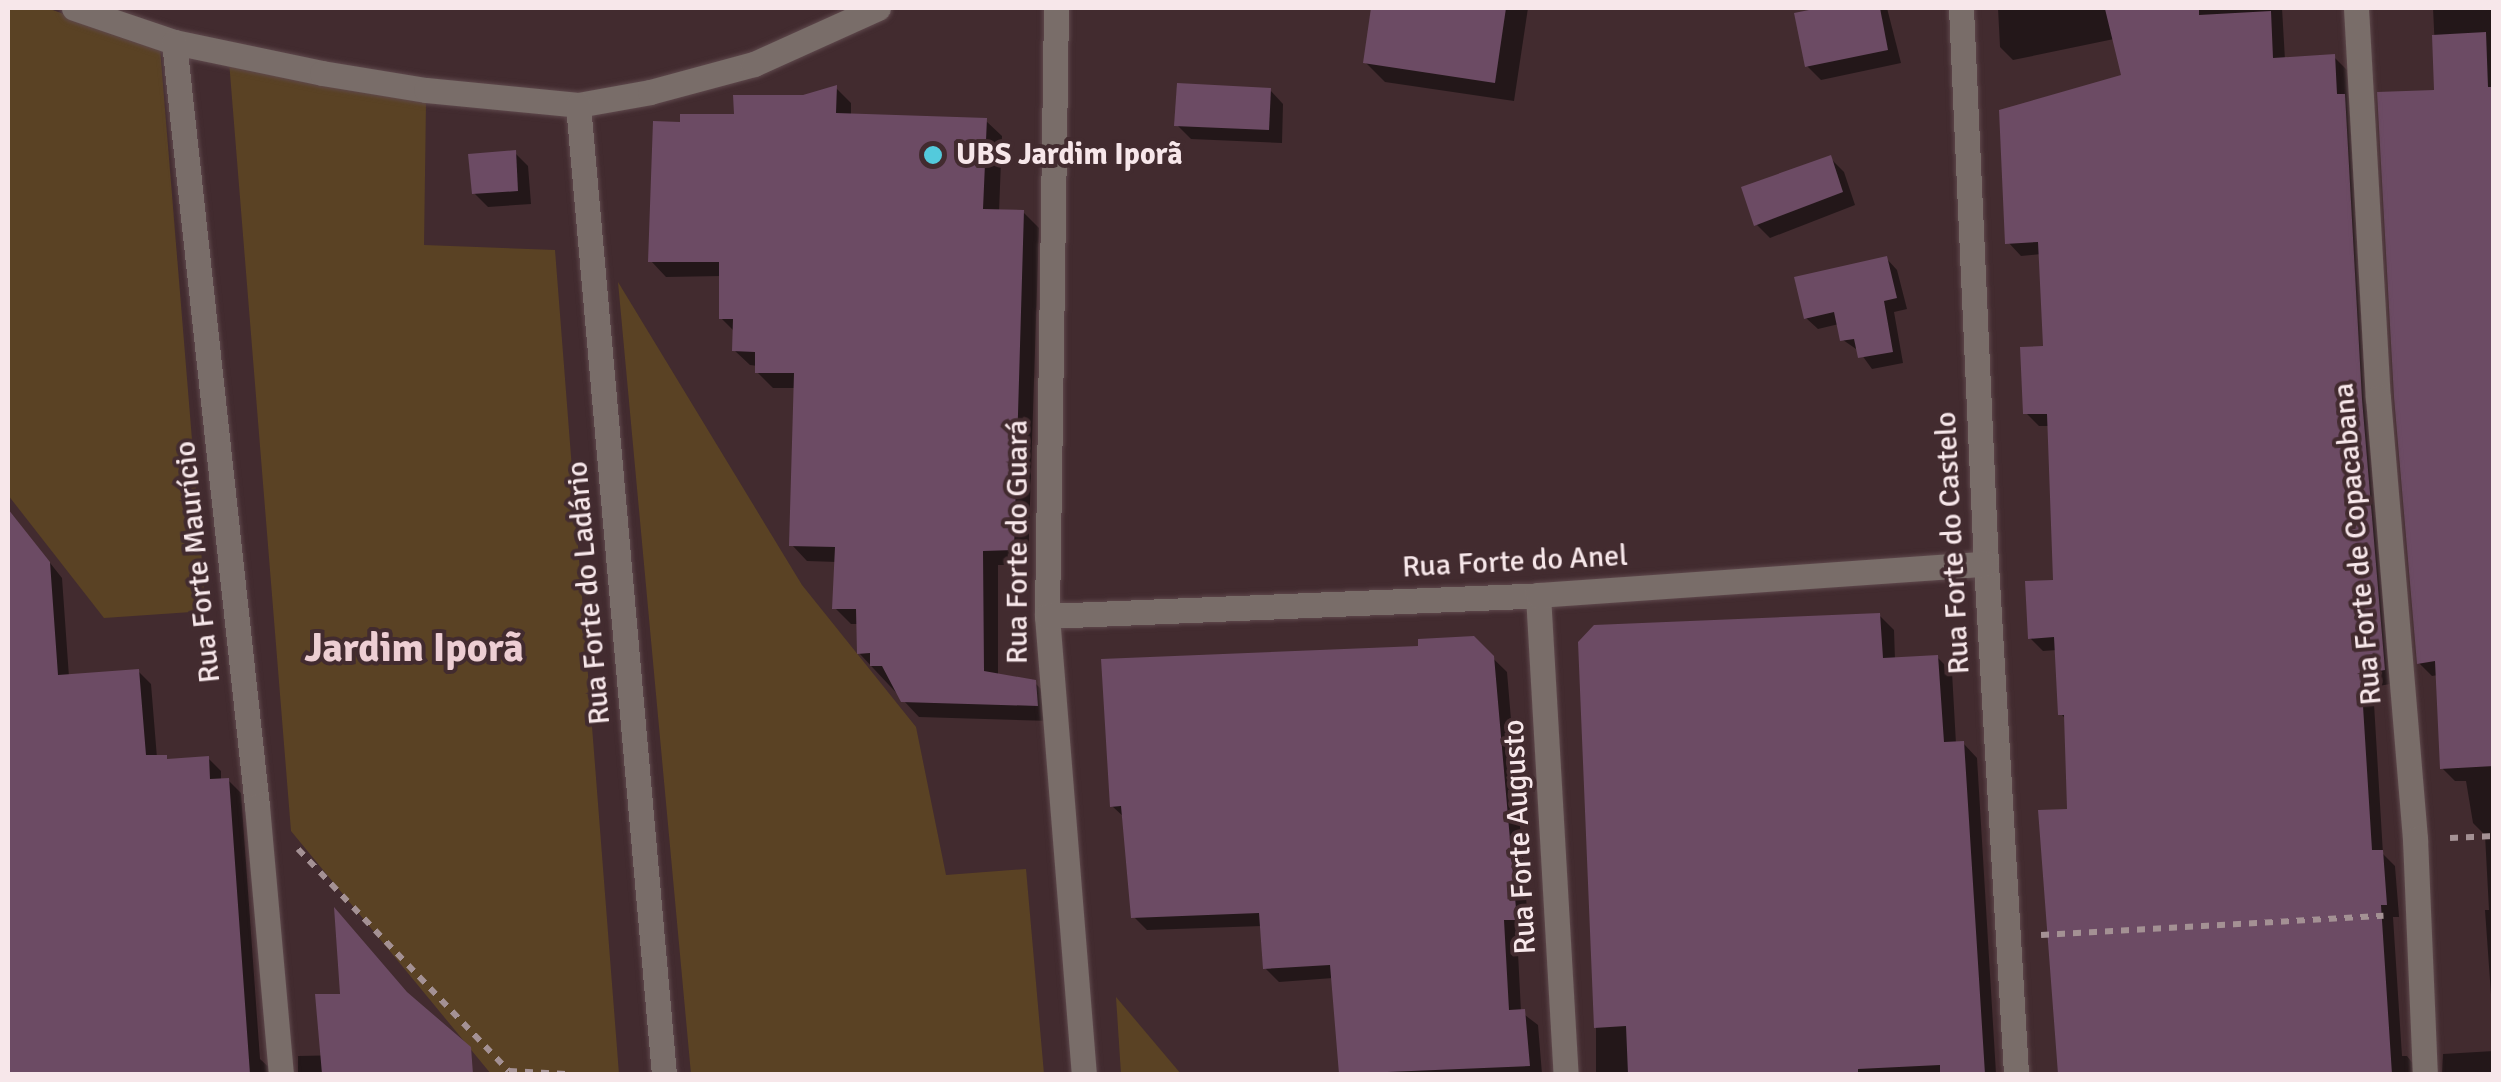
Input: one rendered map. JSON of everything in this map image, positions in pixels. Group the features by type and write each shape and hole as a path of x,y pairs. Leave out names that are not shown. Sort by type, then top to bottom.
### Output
{"street":[{"path":"74,8 174,42 426,90 578,105 650,92 754,64 878,8"},
{"name":"Rua Forte do Guará","path":"1056,8 1047,616 1084,1074"},
{"name":"Rua Forte do Castelo","path":"1962,8 1986,564 2016,1074"},
{"name":"Rua Forte de Copacabana","path":"2356,8 2378,398 2419,910 2425,1074"},
{"name":"Rua Forte Maurício","path":"174,42 257,806 281,1074"},
{"name":"Rua Forte do Ladário","path":"578,105 664,1074"},
{"name":"Rua Forte do Anel","path":"1047,616 1538,595 1986,564"},
{"name":"Rua Forte Augusto","path":"1538,595 1566,1074"}],"path":[{"path":"257,806 509,1071 566,1074"},
{"path":"2008,936 2381,916 2419,910"}],"shaded area":[{"path":"8,8 47,8 160,48 206,611 104,618 8,495"},
{"path":"229,61 426,102 424,245 555,250 619,1074 491,1074 291,831"},
{"path":"618,282 802,585 916,727 946,875 1026,869 1044,1074 691,1074"},
{"path":"1116,997 1181,1074 1121,1074"}],"building":[{"path":"1371,8 1506,8 1495,83 1363,63"},
{"path":"1819,8 1880,8 1888,50 1805,67 1794,13"},
{"path":"2199,8 2199,15 2271,11 2273,58 2335,54 2337,94 2345,94 2362,399 2385,670 2361,674 2372,850 2383,850 2387,905 2381,905 2392,1074 2058,1074 2038,810 2067,809 2064,715 2058,715 2054,637 2028,639 2025,581 2053,580 2047,414 2023,414 2020,347 2043,346 2038,242 2005,244 1999,110 2121,75 2105,9"},
{"path":"2486,32 2488,87 2494,87 2494,766 2440,769 2435,661 2417,664 2394,397 2377,92 2434,90 2432,35"},
{"path":"1177,83 1271,88 1269,130 1174,126"},
{"path":"837,85 836,113 987,118 983,209 1024,210 1014,550 983,551 984,671 1036,680 1038,706 901,702 882,666 870,666 870,653 857,654 856,609 832,609 835,547 789,546 794,373 755,373 755,352 732,351 733,319 719,319 719,262 648,262 653,121 680,122 680,114 734,114 733,95 803,95"},
{"path":"516,150 518,191 472,194 468,154"},
{"path":"1831,155 1843,192 1754,226 1741,187"},
{"path":"1887,256 1897,298 1884,301 1893,352 1858,358 1854,339 1840,341 1834,312 1804,319 1794,277"},
{"path":"8,509 50,562 58,675 139,669 146,755 167,755 167,759 209,756 210,779 229,778 250,1074 8,1074"},
{"path":"1880,613 1883,658 1938,655 1944,742 1964,741 1985,1074 1940,1074 1940,1065 1858,1069 1858,1074 1628,1074 1626,1026 1594,1028 1578,642 1594,625"},
{"path":"1474,636 1494,656 1517,920 1504,920 1509,1010 1525,1009 1530,1066 1339,1074 1330,965 1263,969 1259,913 1131,918 1121,806 1110,807 1101,659 1418,646 1418,639"},
{"path":"334,907 407,992 471,1047 473,1074 322,1074 315,994 340,994"}],"place":[{"name":"UBS Jardim Iporã","path":"933,155"}],"district":[{"name":"Jardim Iporã","path":"414,648"}]}
